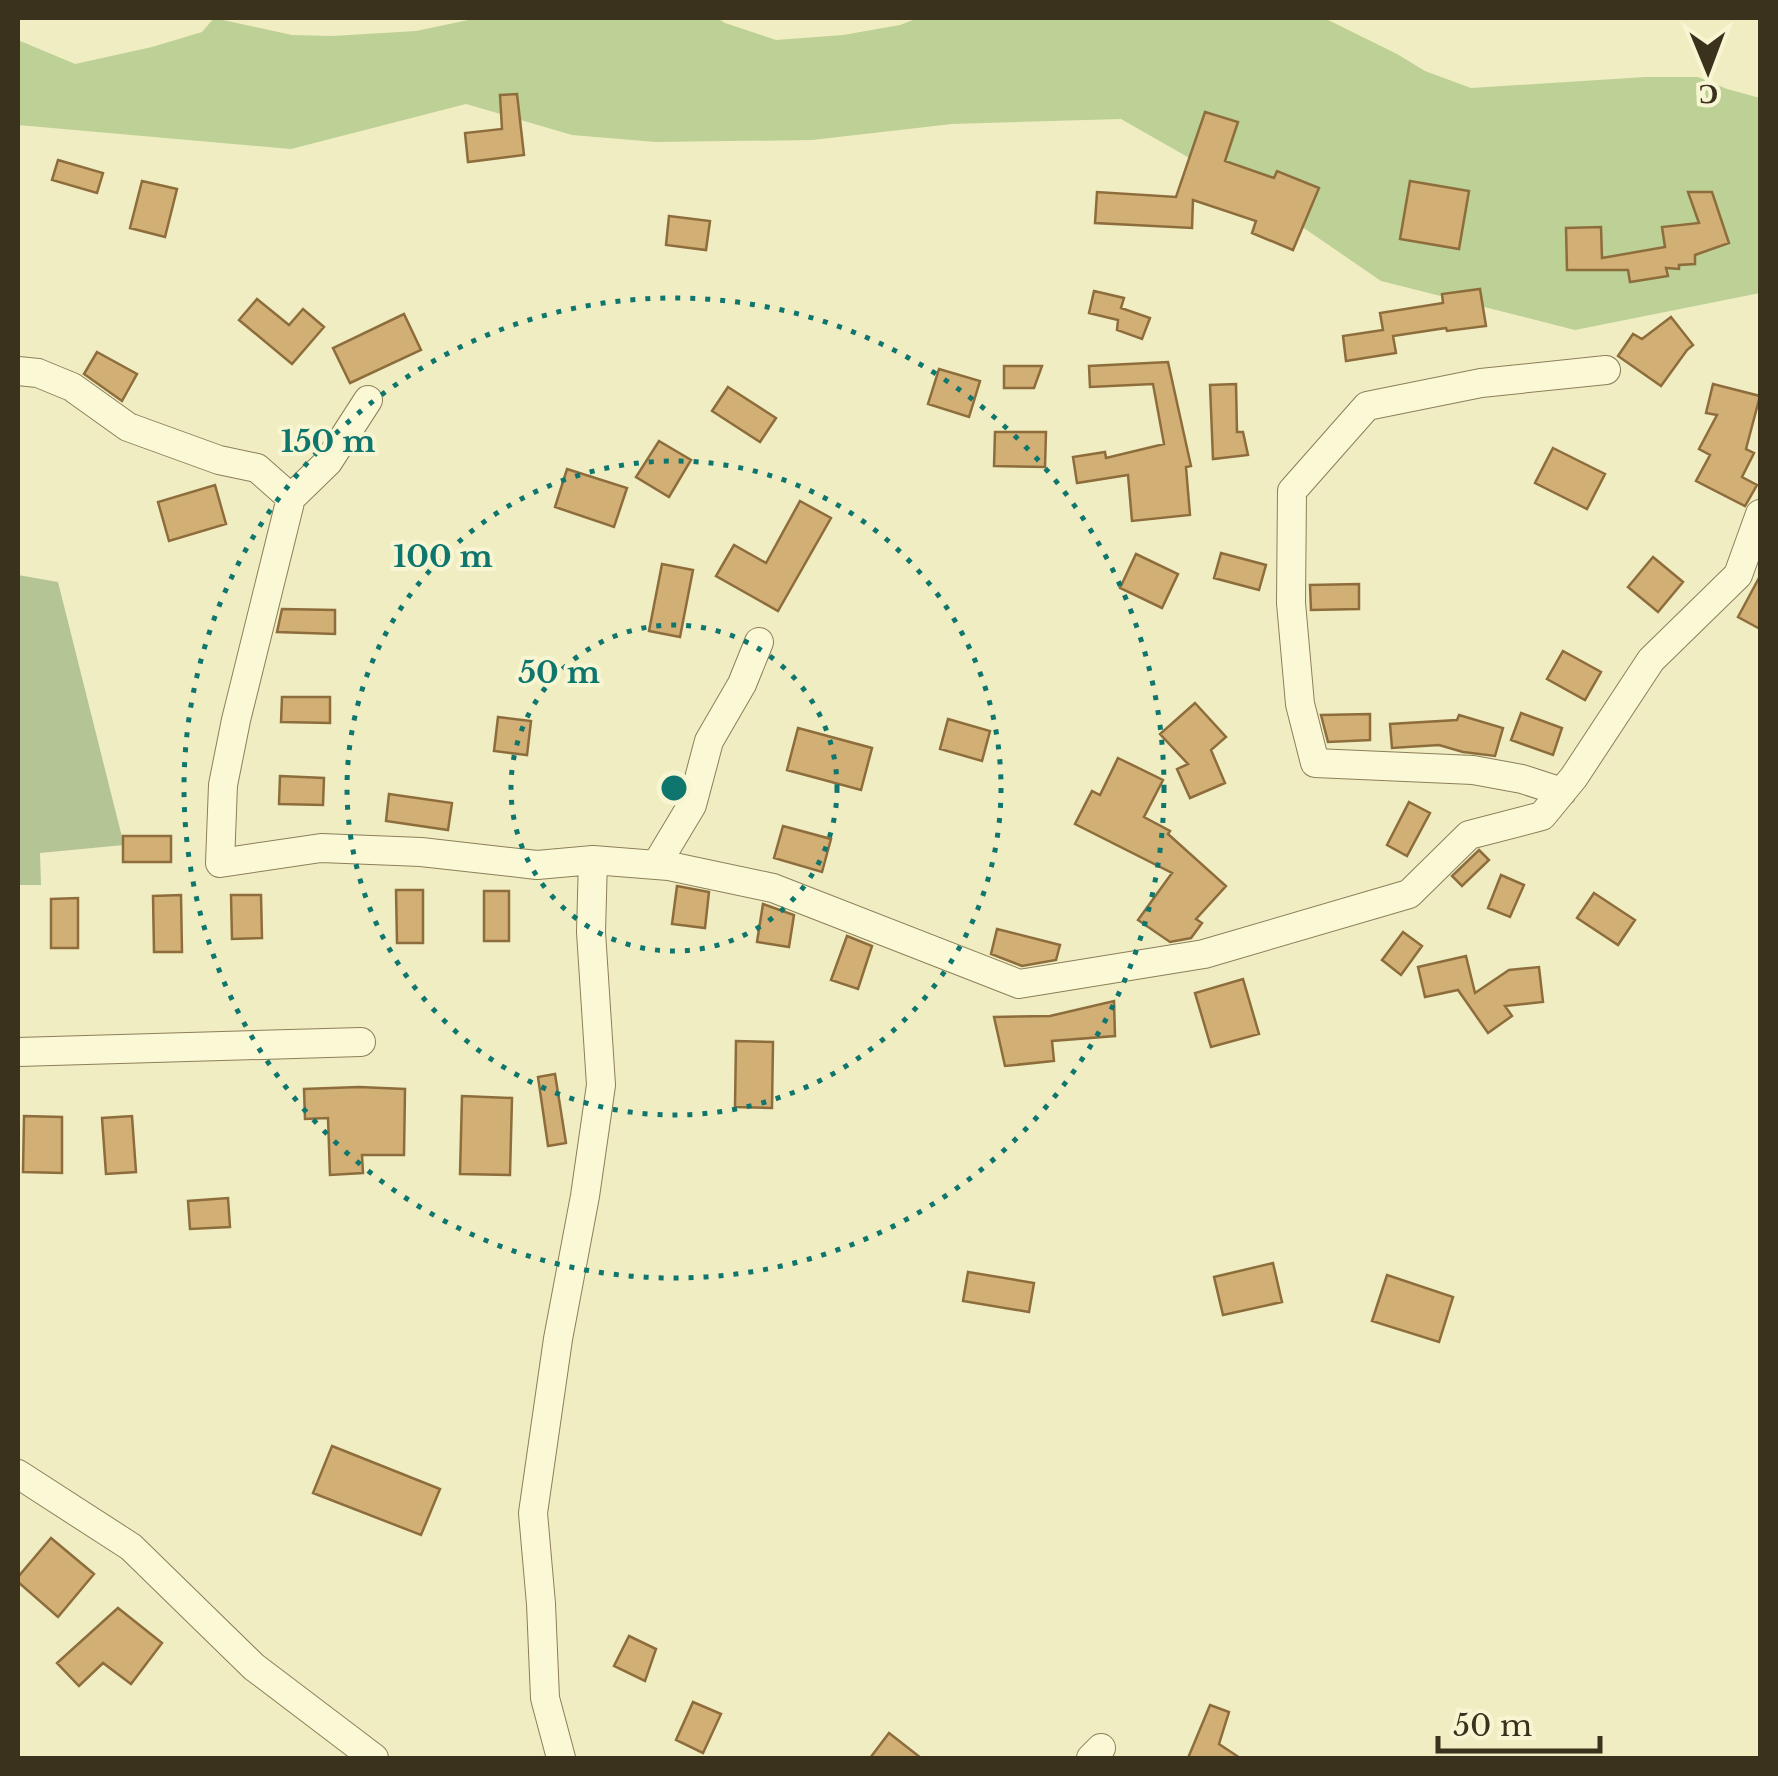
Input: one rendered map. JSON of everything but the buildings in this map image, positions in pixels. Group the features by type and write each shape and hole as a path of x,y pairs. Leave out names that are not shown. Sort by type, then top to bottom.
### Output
{"street":[{"path":"1562,792 1522,779 1472,770 1316,763 1300,704 1296,670 1291,603 1292,491 1368,406 1481,384 1606,370"},
{"path":"18,372 38,373 72,387 128,428 219,460 258,468 291,498"},
{"path":"368,400 328,462 291,498 223,785 220,863 320,848 420,852 537,865 593,860 656,866 773,888 1019,984 1204,954 1410,894 1469,834 1542,816 1651,660 1738,575 1760,514"},
{"path":"656,866 692,804 708,741 742,684 758,642"},
{"path":"561,1758 545,1698 532,1513 601,1085 591,932 593,860"},
{"path":"18,1052 361,1042"},
{"path":"18,1474 131,1547 254,1667 374,1758"}],"green space":[{"path":"214,18 292,35 332,36 416,31 478,18 717,18 776,40 843,35 918,18 1324,18 1425,71 1471,88 1698,77 1760,98 1760,293 1575,330 1381,281 1263,200 1121,119 952,124 812,140 656,142 572,135 466,104 291,149 18,125 18,40 75,64 202,32"},
{"path":"18,575 58,582 124,845 40,853 41,885 18,885"}]}
